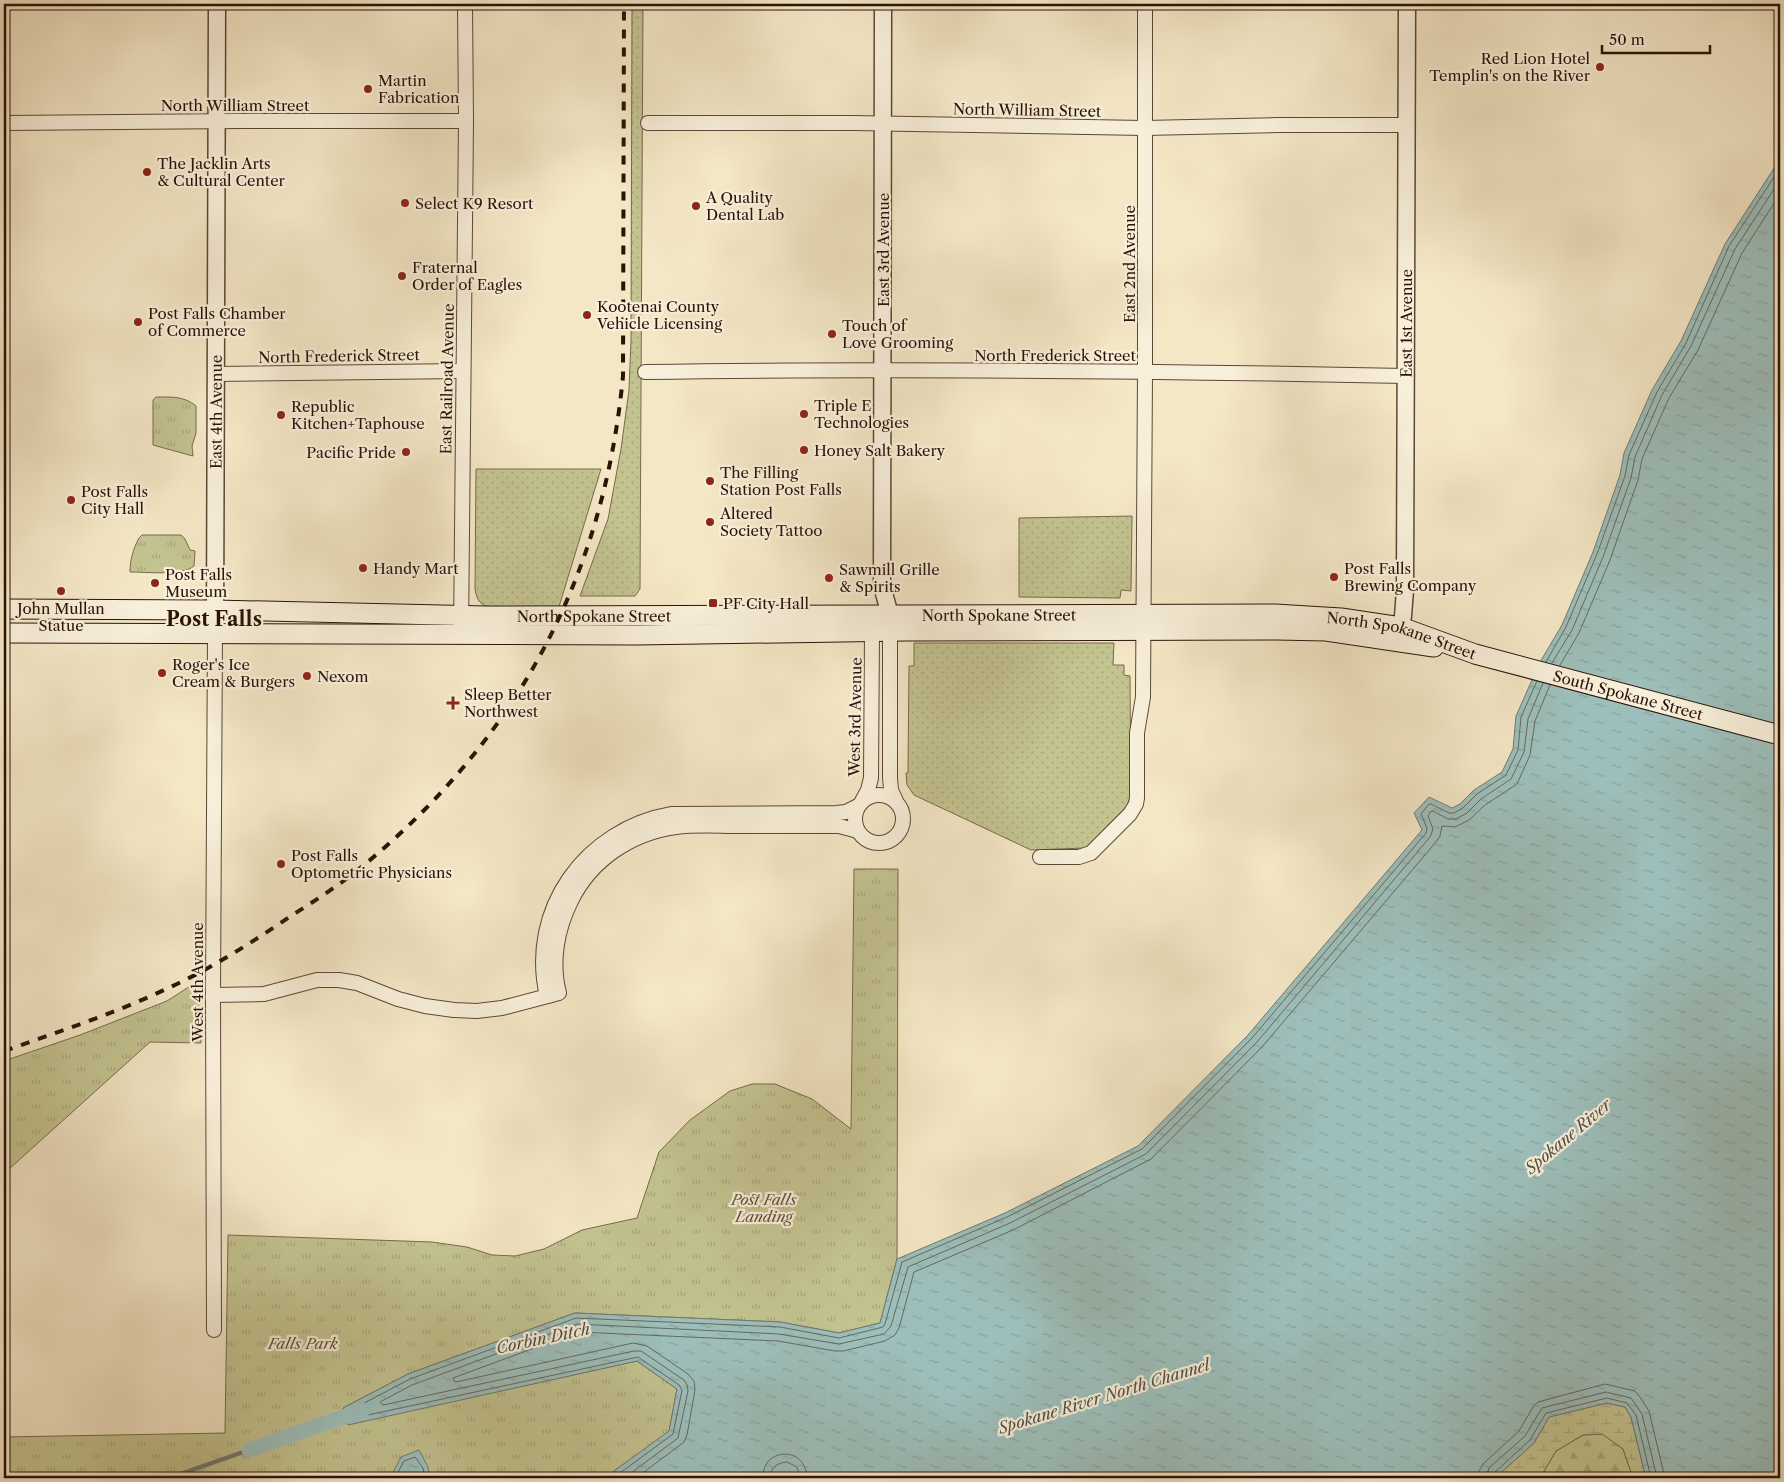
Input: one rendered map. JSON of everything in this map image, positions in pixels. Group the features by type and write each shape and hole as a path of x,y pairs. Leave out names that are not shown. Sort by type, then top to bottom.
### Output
{"main road":[{"name":"North Spokane Street","path":"4,608 215,610 881,623 1144,623 1308,615 1341,618 1475,654"},
{"name":"North Spokane Street","path":"4,633 637,635 881,623"},
{"name":"South Spokane Street","path":"1475,654 1780,735"}],"street":[{"name":"East 4th Avenue","path":"215,634 217,4"},
{"name":"East Railroad Avenue","path":"461,635 466,121 465,4"},
{"name":"East 3rd Avenue","path":"881,623 883,4"},
{"name":"East 2nd Avenue","path":"1040,857 1079,857 1091,853 1130,814 1136,804 1137,733 1143,697 1144,623 1145,4"},
{"name":"East 1st Avenue","path":"1400,634 1404,590 1407,4"},
{"name":"North William Street","path":"4,124 217,121 466,121"},
{"name":"North William Street","path":"648,122 1144,128 1406,125"},
{"name":"North Frederick Street","path":"645,372 752,370 1145,372 1406,376"},
{"name":"North Frederick Street","path":"216,374 463,371"},
{"path":"860,804 854,819 862,837 881,844 899,834 903,823 902,811 891,790 881,623"},
{"name":"West 3rd Avenue","path":"860,804 870,784 881,623"},
{"name":"West 4th Avenue","path":"214,1330 215,634"},
{"path":"553,995 543,970 543,952 547,928 556,903 568,880 581,863 614,835 638,824 672,814 836,813 851,810 871,796 882,795 896,802"},
{"path":"553,995 560,928 568,906 590,872 615,851 632,840 655,831 686,826 839,826 858,831"},
{"path":"213,995 264,994 317,980 329,980 357,983 398,999 425,1006 477,1011 502,1008 553,995"}],"green space":[{"path":"632,4 643,4 640,589 635,596 580,596 608,519 621,449 629,390 631,341"},
{"path":"156,397 182,399 196,406 196,433 192,446 193,456 153,445 153,400"},
{"path":"476,469 601,469 558,610 492,608 482,604 478,599 475,589"},
{"path":"1132,516 1131,591 1121,590 1120,598 1019,597 1019,518"},
{"path":"142,535 181,535 190,550 195,551 194,566 189,569 173,572 130,572 134,550"},
{"path":"914,643 1114,643 1113,665 1124,665 1124,675 1130,676 1131,795 1127,806 1086,848 1031,850 914,795 907,785 906,773 908,773 909,666 914,666"},
{"path":"854,869 898,869 897,1259 880,1323 839,1333 780,1322 575,1313 408,1374 343,1408 348,1424 637,1361 677,1389 669,1432 614,1471 615,1478 4,1478 4,1437 225,1433 228,1235 432,1242 467,1247 492,1255 515,1256 544,1249 582,1230 637,1218 659,1152 690,1120 730,1091 752,1084 775,1084 812,1099 851,1129"},
{"path":"201,979 201,1043 150,1042 8,1170 10,1171 4,1181 4,1061 80,1035 167,1001"},
{"path":"1607,1403 1625,1407 1631,1417 1646,1478 1633,1478 1623,1449 1602,1434 1583,1435 1556,1451 1540,1478 1495,1478 1534,1443 1549,1417"},
{"path":"1603,1434 1623,1449 1633,1478 1540,1478 1556,1451 1583,1435"}],"water":[{"path":"1780,159 1780,1478 1646,1478 1631,1417 1625,1407 1607,1403 1549,1417 1534,1443 1495,1478 811,1478 811,1476 789,1478 788,1473 782,1474 782,1478 769,1478 768,1476 762,1478 615,1478 614,1471 669,1431 677,1389 637,1361 348,1425 343,1408 408,1374 575,1313 780,1322 839,1333 880,1323 897,1259 1005,1213 1138,1146 1248,1035 1422,830 1414,813 1429,797 1452,808 1460,804 1474,790 1502,772 1513,749 1516,716 1540,662 1562,625 1593,552 1620,475 1624,453 1652,390 1681,341 1725,244"},
{"path":"419,1450 428,1467 430,1478 390,1478 401,1457"}],"waterway":[{"name":"Corbin Ditch","path":"249,1450 363,1410"},
{"name":"Corbin Ditch","path":"169,1478 249,1450"}],"railway":[{"path":"4,1051 105,1015 181,982 245,946 346,879 419,816 467,763 509,707 544,648 573,585 596,519 613,449 623,376 624,4"}],"place":[{"name":"Red Lion Hotel Templin's on the River","path":"1600,67"},
{"name":"Martin Fabrication","path":"368,89"},
{"name":"The Jacklin Arts & Cultural Center","path":"147,172"},
{"name":"Select K9 Resort","path":"405,203"},
{"name":"A Quality Dental Lab","path":"696,206"},
{"name":"Fraternal Order of Eagles","path":"402,276"},
{"name":"Kootenai County Vehicle Licensing","path":"587,315"},
{"name":"Post Falls Chamber of Commerce","path":"138,322"},
{"name":"Touch of Love Grooming","path":"832,334"},
{"name":"Triple E Technologies","path":"804,414"},
{"name":"Republic Kitchen+Taphouse","path":"281,415"},
{"name":"Honey Salt Bakery","path":"804,450"},
{"name":"Pacific Pride","path":"406,452"},
{"name":"The Filling Station Post Falls","path":"710,481"},
{"name":"Post Falls City Hall","path":"71,500"},
{"name":"Altered Society Tattoo","path":"710,522"},
{"name":"Handy Mart","path":"363,568"},
{"name":"Post Falls Brewing Company","path":"1334,577"},
{"name":"Sawmill Grille & Spirits","path":"829,578"},
{"name":"Post Falls Museum","path":"155,583"},
{"name":"John Mullan Statue","path":"61,591"},
{"name":"PF City Hall","path":"713,603"},
{"name":"Roger's Ice Cream & Burgers","path":"162,673"},
{"name":"Nexom","path":"307,676"},
{"name":"Sleep Better Northwest","path":"453,703"},
{"name":"Post Falls Optometric Physicians","path":"281,864"}],"district":[{"name":"Post Falls","path":"214,619"}],"water label":[{"name":"Spokane River","path":"1568,1136"},
{"name":"Spokane River North Channel","path":"1104,1396"}],"park label":[{"name":"Post Falls Landing","path":"764,1208"},
{"name":"Falls Park","path":"303,1343"}]}
